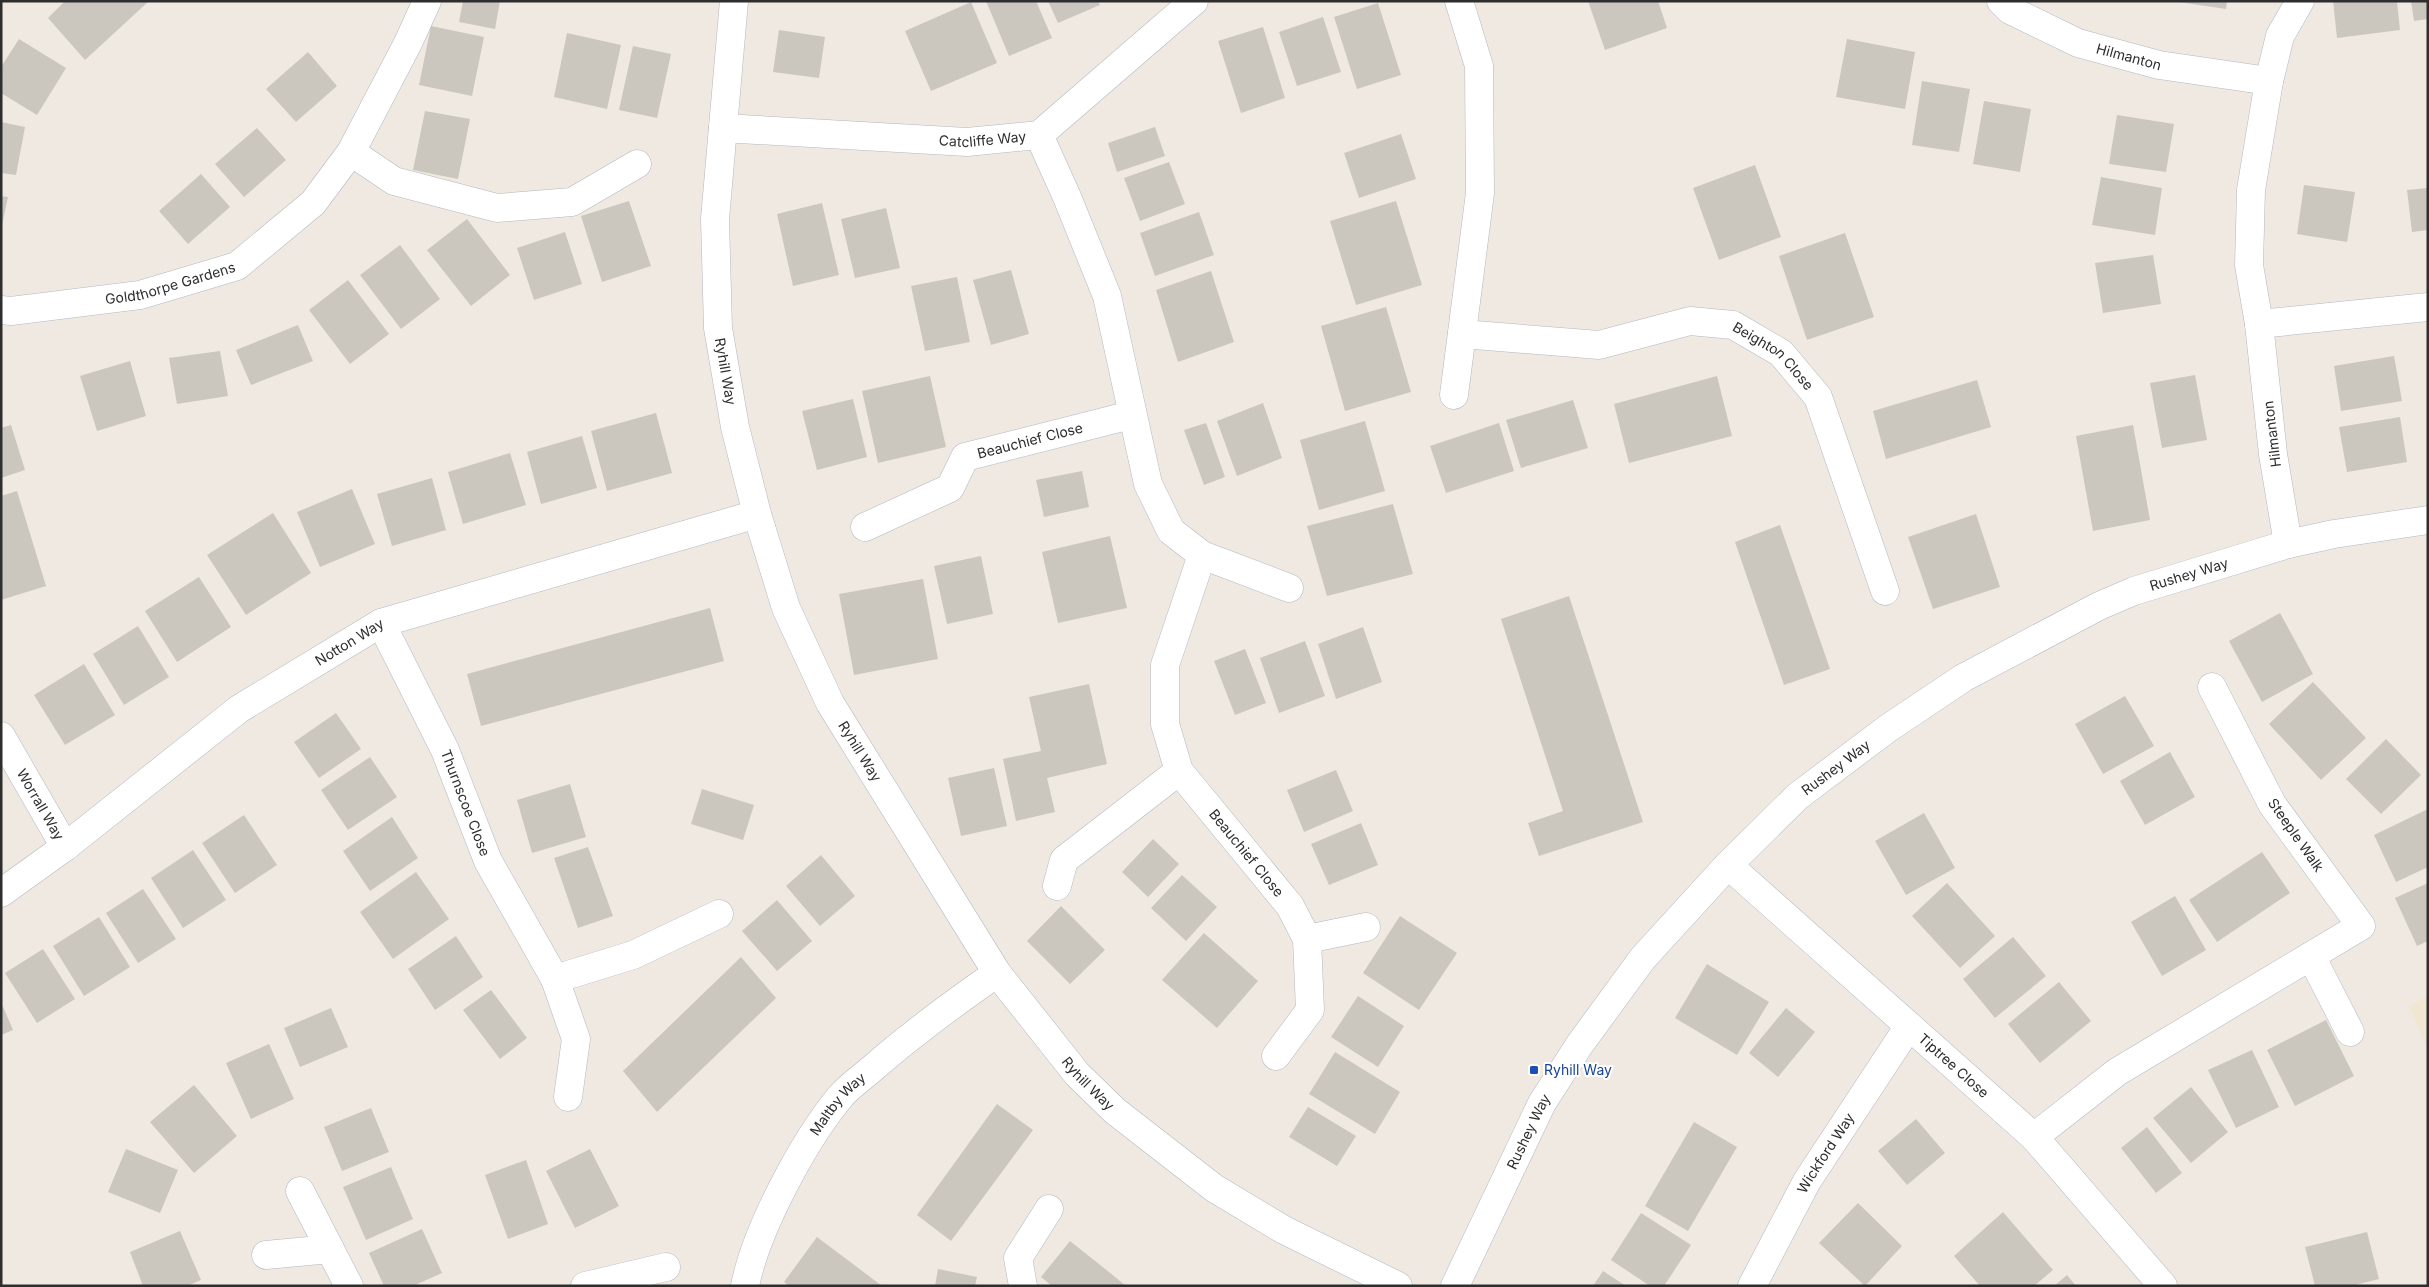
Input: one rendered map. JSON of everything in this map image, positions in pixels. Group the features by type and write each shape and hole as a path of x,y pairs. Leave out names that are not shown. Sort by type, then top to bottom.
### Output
{"street":[{"name":"Goldthorpe Gardens","path":"1,310 11,311 140,296 237,266 313,202 351,152 408,43 427,1"},
{"name":"Ryhill Way","path":"734,1 715,219 718,328 735,427 757,514 786,608 830,703 997,973 1077,1074 1115,1111 1214,1188 1284,1230 1398,1286"},
{"name":"Catcliffe Way","path":"723,128 967,142 1039,135 1194,1"},
{"path":"1454,395 1480,193 1479,66 1459,1"},
{"name":"Hilmanton","path":"2001,1 2010,10 2078,44 2159,65 2269,80"},
{"name":"Hilmanton","path":"2288,544 2273,454 2259,324 2250,265 2251,190 2269,80 2280,36 2300,1"},
{"path":"1039,135 1107,296 1131,415 1148,484 1171,531 1202,554 1289,588"},
{"path":"351,152 394,181 497,208 572,202 636,164"},
{"path":"2259,324 2428,307"},
{"name":"Beighton Close","path":"1462,334 1600,345 1696,321 1733,325 1781,352 1818,397 1885,591"},
{"name":"Beauchief Close","path":"865,527 950,488 965,457 1131,415"},
{"name":"Notton Way","path":"1,893 65,847 239,709 382,623 757,514"},
{"name":"Rushey Way","path":"1454,1286 1547,1096 1580,1044 1643,958 1728,865 1798,796 1887,729 1963,678 2099,606 2134,591 2288,544 2334,534 2428,520"},
{"name":"Beauchief Close","path":"1202,554 1165,665 1165,724 1179,771 1290,906 1307,939 1310,1010 1276,1056"},
{"name":"Thurnscoe Close","path":"382,623 445,750 488,861 555,980 576,1039 568,1097"},
{"name":"Steeple Walk","path":"2034,1137 2117,1072 2361,926 2272,804 2212,687"},
{"name":"Worrall Way","path":"1,736 65,847"},
{"path":"1057,886 1064,860 1179,771"},
{"name":"Tiptree Close","path":"1728,865 2034,1137 2163,1286"},
{"path":"555,980 633,955 719,914"},
{"path":"1307,939 1366,927"},
{"path":"2311,956 2350,1032"},
{"name":"Maltby Way","path":"745,1286 749,1268 769,1218 803,1152 840,1096 911,1034 997,973"},
{"name":"Wickford Way","path":"1752,1286 1807,1180 1909,1026"},
{"path":"300,1191 349,1286"},
{"path":"1023,1286 1018,1258 1049,1209"},
{"path":"266,1255 330,1249"},
{"path":"585,1286 666,1267"}],"shaded area":[{"path":"2428,996 2428,1049 2409,1006"}],"building":[{"path":"65,1 149,1 85,60 48,18"},
{"path":"463,1 500,1 495,29 459,22"},
{"path":"986,1 1036,1 1052,38 1009,56"},
{"path":"1048,1 1098,1 1100,5 1058,23"},
{"path":"1588,1 1658,1 1667,28 1605,50"},
{"path":"2172,1 2227,1 2226,9"},
{"path":"2333,1 2397,1 2400,30 2337,38"},
{"path":"2411,1 2428,1 2428,19 2414,21"},
{"path":"971,2 997,63 931,91 905,31"},
{"path":"1378,3 1401,75 1357,89 1334,17"},
{"path":"1323,17 1341,72 1297,86 1279,32"},
{"path":"431,26 484,37 472,96 419,85"},
{"path":"1263,27 1285,98 1241,113 1218,41"},
{"path":"779,30 825,37 819,78 773,72"},
{"path":"567,33 621,45 607,109 554,97"},
{"path":"19,39 66,68 37,115 1,93 1,67"},
{"path":"1847,39 1915,52 1905,109 1836,97"},
{"path":"633,46 671,54 657,118 619,110"},
{"path":"308,52 337,86 296,122 266,89"},
{"path":"1922,81 1970,89 1959,152 1912,145"},
{"path":"1984,101 2031,109 2020,172 1973,164"},
{"path":"425,111 470,119 458,179 413,170"},
{"path":"2117,115 2174,124 2166,172 2109,164"},
{"path":"1,122 25,127 16,175 1,173"},
{"path":"1155,127 1165,156 1117,172 1108,143"},
{"path":"257,128 286,160 244,197 215,164"},
{"path":"1401,134 1416,179 1359,198 1344,153"},
{"path":"1169,162 1185,204 1140,221 1124,178"},
{"path":"1755,165 1781,237 1719,260 1693,188"},
{"path":"201,174 230,207 188,244 159,211"},
{"path":"2101,177 2162,188 2155,235 2092,225"},
{"path":"2304,185 2355,192 2347,242 2297,234"},
{"path":"2428,188 2428,230 2412,232 2407,190"},
{"path":"1,196 8,197 2,225 1,225"},
{"path":"629,201 651,266 602,282 581,216"},
{"path":"1396,201 1422,285 1356,305 1330,221"},
{"path":"822,203 839,275 793,286 777,214"},
{"path":"886,208 900,268 855,278 841,219"},
{"path":"1199,212 1214,255 1155,276 1140,233"},
{"path":"467,219 510,275 471,306 427,250"},
{"path":"565,232 582,284 534,300 517,248"},
{"path":"1845,233 1874,317 1807,340 1779,256"},
{"path":"400,245 440,299 401,329 360,275"},
{"path":"2153,255 2161,304 2103,313 2095,263"},
{"path":"1011,270 1029,334 991,345 973,280"},
{"path":"1211,271 1234,342 1178,362 1156,290"},
{"path":"957,277 970,342 925,351 911,286"},
{"path":"348,280 389,334 350,364 309,310"},
{"path":"1386,307 1411,392 1345,411 1321,326"},
{"path":"298,325 313,361 251,385 236,350"},
{"path":"220,351 228,396 177,404 169,358"},
{"path":"2394,356 2402,401 2341,411 2334,366"},
{"path":"130,361 146,416 97,431 80,376"},
{"path":"2195,375 2207,440 2162,448 2150,383"},
{"path":"930,376 946,447 878,463 862,391"},
{"path":"1717,376 1732,436 1629,463 1614,404"},
{"path":"1977,380 1991,427 1886,459 1873,411"},
{"path":"853,399 867,457 817,470 802,411"},
{"path":"1573,400 1588,448 1521,468 1506,420"},
{"path":"1263,403 1282,458 1237,476 1217,421"},
{"path":"656,413 672,473 607,491 591,431"},
{"path":"2400,417 2407,462 2347,472 2339,427"},
{"path":"1365,421 1385,491 1319,510 1300,440"},
{"path":"1206,423 1225,477 1204,485 1184,430"},
{"path":"1499,423 1514,471 1446,493 1430,446"},
{"path":"11,425 25,470 1,478 1,428"},
{"path":"2133,425 2150,520 2093,531 2076,436"},
{"path":"582,436 597,488 541,504 527,452"},
{"path":"510,453 526,505 463,524 448,472"},
{"path":"1082,471 1089,507 1044,517 1036,480"},
{"path":"432,478 446,530 392,546 377,494"},
{"path":"352,489 375,544 320,567 297,512"},
{"path":"17,491 46,586 1,600 1,496"},
{"path":"1393,504 1413,574 1327,596 1307,526"},
{"path":"273,513 311,573 246,615 207,555"},
{"path":"1976,514 2000,587 1933,609 1908,537"},
{"path":"1780,525 1830,669 1784,685 1735,542"},
{"path":"1110,536 1127,608 1058,623 1042,552"},
{"path":"981,556 993,614 947,624 934,566"},
{"path":"199,577 231,627 177,662 145,611"},
{"path":"923,579 938,659 854,675 839,594"},
{"path":"1569,596 1643,822 1539,856 1528,823 1563,811 1501,619"},
{"path":"710,608 724,661 481,726 467,674"},
{"path":"2280,613 2313,674 2262,702 2229,641"},
{"path":"138,626 169,677 124,705 93,654"},
{"path":"1363,627 1382,682 1336,699 1318,644"},
{"path":"1305,641 1325,696 1279,713 1260,658"},
{"path":"1245,649 1266,703 1235,715 1214,661"},
{"path":"84,664 115,715 65,745 34,695"},
{"path":"2313,682 2366,738 2321,780 2269,724"},
{"path":"1089,684 1107,764 1047,778 1055,812 1016,821 1003,759 1041,751 1029,697"},
{"path":"2125,696 2154,746 2103,774 2075,724"},
{"path":"336,713 361,749 319,778 294,742"},
{"path":"2386,739 2421,775 2381,814 2346,779"},
{"path":"2170,752 2195,797 2145,825 2120,781"},
{"path":"370,757 397,797 348,830 321,790"},
{"path":"994,768 1007,826 961,836 948,778"},
{"path":"1336,770 1353,811 1304,832 1287,790"},
{"path":"570,784 586,837 532,853 517,800"},
{"path":"702,789 754,805 743,840 691,824"},
{"path":"2428,809 2428,867 2396,882 2374,835"},
{"path":"1924,813 1955,868 1906,895 1875,841"},
{"path":"244,815 277,865 235,893 202,843"},
{"path":"392,817 418,858 370,891 343,851"},
{"path":"1361,823 1378,865 1329,885 1311,844"},
{"path":"1153,839 1179,864 1148,897 1122,872"},
{"path":"588,847 613,916 578,928 554,858"},
{"path":"193,850 226,900 183,928 151,878"},
{"path":"2262,852 2290,893 2217,942 2189,900"},
{"path":"821,855 855,896 820,926 786,886"},
{"path":"416,872 449,919 393,959 360,912"},
{"path":"1182,875 1217,907 1186,941 1151,908"},
{"path":"1947,883 1995,936 1960,968 1912,916"},
{"path":"2428,883 2428,941 2417,946 2395,898"},
{"path":"143,889 176,939 138,963 106,913"},
{"path":"2175,896 2206,950 2162,976 2131,922"},
{"path":"777,900 812,941 777,971 742,931"},
{"path":"1061,906 1105,950 1070,984 1027,941"},
{"path":"1400,916 1457,953 1419,1010 1363,973"},
{"path":"99,917 130,967 84,996 53,946"},
{"path":"1204,933 1258,981 1217,1028 1162,980"},
{"path":"456,936 483,977 435,1010 408,969"},
{"path":"2013,937 2046,976 1995,1018 1963,979"},
{"path":"43,949 75,999 37,1023 5,973"},
{"path":"741,957 776,998 657,1112 623,1071"},
{"path":"1707,964 1769,1002 1737,1055 1675,1018"},
{"path":"2059,982 2091,1021 2040,1063 2008,1024"},
{"path":"491,990 527,1038 500,1059 463,1010"},
{"path":"1358,996 1404,1026 1378,1067 1331,1037"},
{"path":"1,1002 13,1030 1,1035"},
{"path":"331,1008 348,1047 300,1067 284,1028"},
{"path":"1786,1008 1815,1032 1778,1077 1749,1053"},
{"path":"2326,1020 2354,1076 2295,1106 2267,1050"},
{"path":"269,1044 294,1099 251,1119 226,1063"},
{"path":"2252,1050 2279,1107 2236,1128 2208,1070"},
{"path":"1335,1052 1400,1092 1375,1134 1309,1094"},
{"path":"194,1085 237,1136 194,1173 150,1122"},
{"path":"2191,1087 2228,1132 2191,1163 2153,1118"},
{"path":"997,1104 1033,1130 951,1241 917,1215"},
{"path":"1308,1107 1356,1136 1337,1166 1289,1137"},
{"path":"371,1108 389,1152 342,1171 324,1127"},
{"path":"1916,1119 1945,1153 1907,1185 1878,1151"},
{"path":"1694,1122 1737,1147 1688,1231 1645,1206"},
{"path":"2147,1127 2182,1173 2156,1193 2121,1148"},
{"path":"126,1149 178,1170 160,1213 108,1192"},
{"path":"590,1149 619,1206 575,1228 546,1171"},
{"path":"526,1160 548,1224 508,1239 485,1175"},
{"path":"391,1167 413,1219 366,1240 343,1187"},
{"path":"1858,1203 1902,1246 1865,1286 1819,1243"},
{"path":"2003,1212 2053,1270 2034,1286 1980,1286 1954,1256"},
{"path":"1641,1213 1691,1245 1664,1286 1650,1286 1611,1260"},
{"path":"422,1229 442,1273 413,1286 384,1286 369,1253"},
{"path":"180,1231 201,1280 187,1286 143,1286 130,1252"},
{"path":"2367,1232 2379,1279 2351,1286 2315,1286 2305,1247"},
{"path":"817,1237 882,1286 789,1286 784,1282"},
{"path":"1070,1241 1126,1286 1052,1286 1041,1277"},
{"path":"938,1269 977,1277 975,1286 935,1286"},
{"path":"1603,1271 1626,1286 1593,1286"},
{"path":"2067,1275 2076,1286 2054,1286"}],"place":[{"name":"Ryhill Way","path":"1534,1070"}]}
